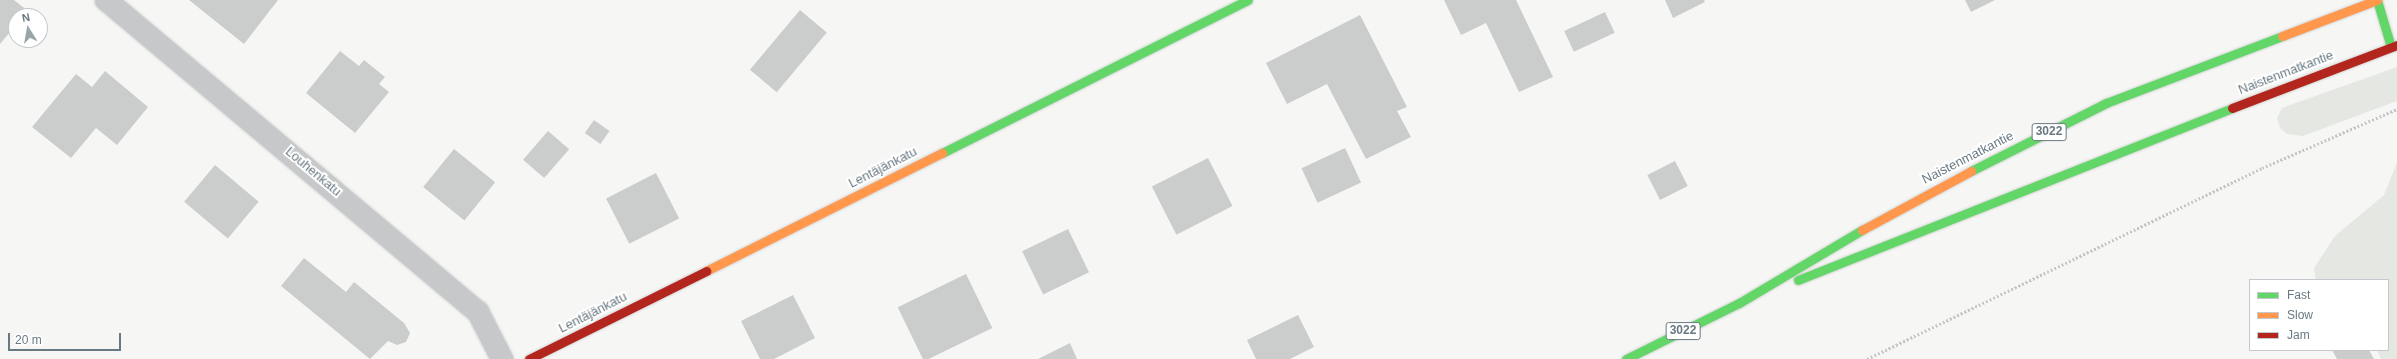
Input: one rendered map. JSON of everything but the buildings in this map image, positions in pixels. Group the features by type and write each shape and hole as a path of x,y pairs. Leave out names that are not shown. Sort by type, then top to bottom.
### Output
{"main road":[{"name":"Lentäjänkatu","path":"529,359 1248,0"},
{"path":"2377,0 2394,46"},
{"name":"Naistenmatkantie","path":"1626,359 1739,303 1906,204 2106,103 2377,0"},
{"name":"Naistenmatkantie","path":"1739,303 2100,159 2394,46"}],"street":[{"name":"Louhenkatu","path":"106,0 478,312 502,359"}],"path":[{"path":"1867,359 2262,168 2397,109"}],"shaded area":[{"path":"2397,67 2397,101 2303,136 2287,134 2280,128 2277,118 2282,108"},
{"path":"2397,163 2397,359 2381,359 2377,351 2389,351 2389,279 2316,279 2314,268 2335,236 2384,195"}],"traffic: fast":[{"path":"942,153 1248,0"},
{"path":"2377,0 2391,47"},
{"path":"1971,171 2106,103 2282,36"},
{"path":"1798,280 2232,108"},
{"path":"1626,359 1739,303 1862,230"}],"traffic: slow":[{"path":"2282,36 2377,0"},
{"path":"706,271 942,153"},
{"path":"1862,230 1971,171"}],"traffic: jam":[{"path":"2232,108 2397,45"},
{"path":"529,359 706,271"}]}
